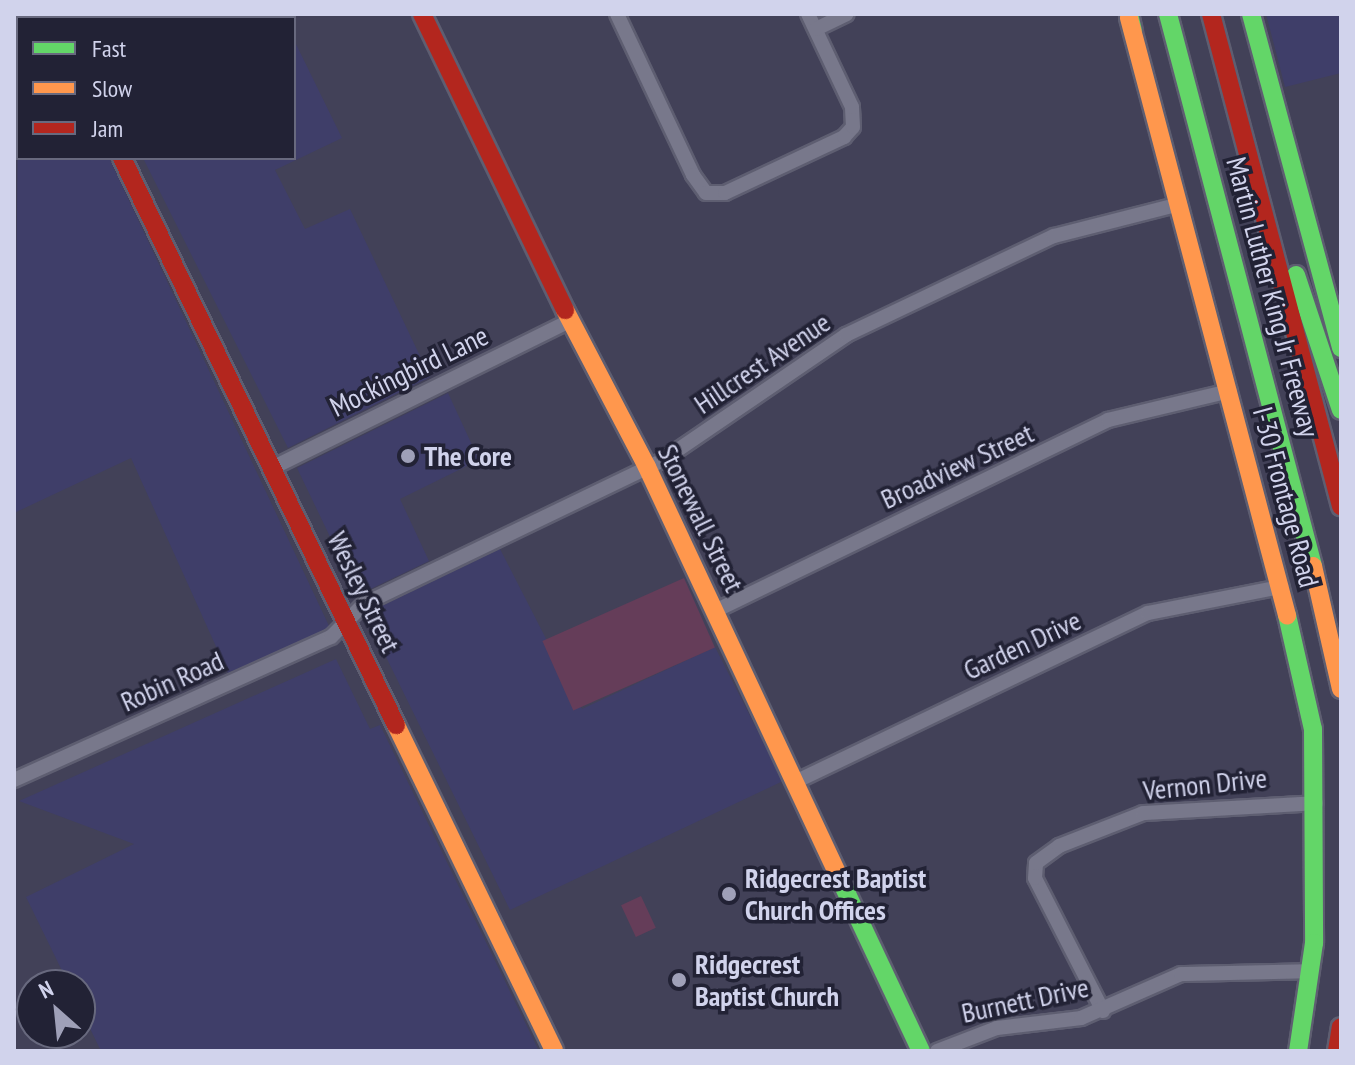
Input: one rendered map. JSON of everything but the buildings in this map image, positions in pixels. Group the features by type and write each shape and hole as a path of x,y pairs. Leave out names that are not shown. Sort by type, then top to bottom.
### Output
{"main road":[{"name":"Stonewall Street","path":"422,14 569,321 647,467 921,1051"},
{"name":"Martin Luther King Jr Freeway","path":"1168,14 1298,499 1341,689"},
{"name":"Martin Luther King Jr Freeway","path":"1211,14 1341,506"},
{"path":"1251,14 1341,348"},
{"name":"I-30 Frontage Road","path":"1130,20 1281,587 1313,729 1316,803 1311,971 1298,1051"},
{"path":"1221,51 1341,410"},
{"name":"Wesley Street","path":"123,160 554,1051"},
{"path":"1337,1051 1341,1027"}],"street":[{"path":"617,14 693,175 706,193 740,188 844,137 853,127 854,114 808,14"},
{"path":"816,29 847,14"},
{"name":"Hillcrest Avenue","path":"347,622 364,604 647,467 713,428 846,335 1054,236 1180,204"},
{"name":"Mockingbird Lane","path":"272,468 569,321"},
{"name":"Broadview Street","path":"715,611 1108,420 1230,391"},
{"name":"Garden Drive","path":"795,782 1148,613 1281,587"},
{"name":"Robin Road","path":"14,780 331,637 347,622"},
{"name":"Vernon Drive","path":"1103,1011 1035,878 1036,863 1059,846 1143,813 1316,803"},
{"name":"Burnett Drive","path":"937,1051 997,1028 1103,1011 1181,974 1311,971"}],"shaded area":[{"path":"1266,14 1341,14 1341,73 1285,87"},
{"path":"296,44 342,138 296,160"},
{"path":"18,160 110,160 330,628 228,673 131,458 14,513"},
{"path":"144,160 296,160 275,170 305,229 350,209 430,377 288,448"},
{"path":"448,393 479,460 400,499 429,561 358,595 297,468"},
{"path":"500,549 582,709 715,647 783,781 510,910 365,614"},
{"path":"684,578 715,647 573,710 542,641"},
{"path":"336,659 370,729 380,725 539,1051 101,1051 96,1041 96,969 61,969 26,897 134,844 19,801"},
{"path":"641,896 656,928 636,937 621,905"}],"traffic: fast":[{"path":"1129,14 1133,31"},
{"path":"1168,14 1313,566"},
{"path":"1251,14 1341,348"},
{"path":"1296,275 1341,410"},
{"path":"1287,615 1313,729 1314,943 1298,1051"},
{"path":"840,879 921,1051"}],"traffic: slow":[{"path":"185,16 189,14"},
{"path":"1129,18 1287,615"},
{"path":"565,310 647,467 840,879"},
{"path":"1313,566 1341,689"},
{"path":"396,725 554,1051"}],"traffic: jam":[{"path":"422,14 565,310"},
{"path":"1211,14 1341,506"},
{"path":"123,160 396,725"},
{"path":"1337,1051 1341,1027"}],"place":[{"name":"The Core","path":"408,456"},
{"name":"Ridgecrest Baptist Church Offices","path":"729,894"},
{"name":"Ridgecrest Baptist Church","path":"679,980"}]}
